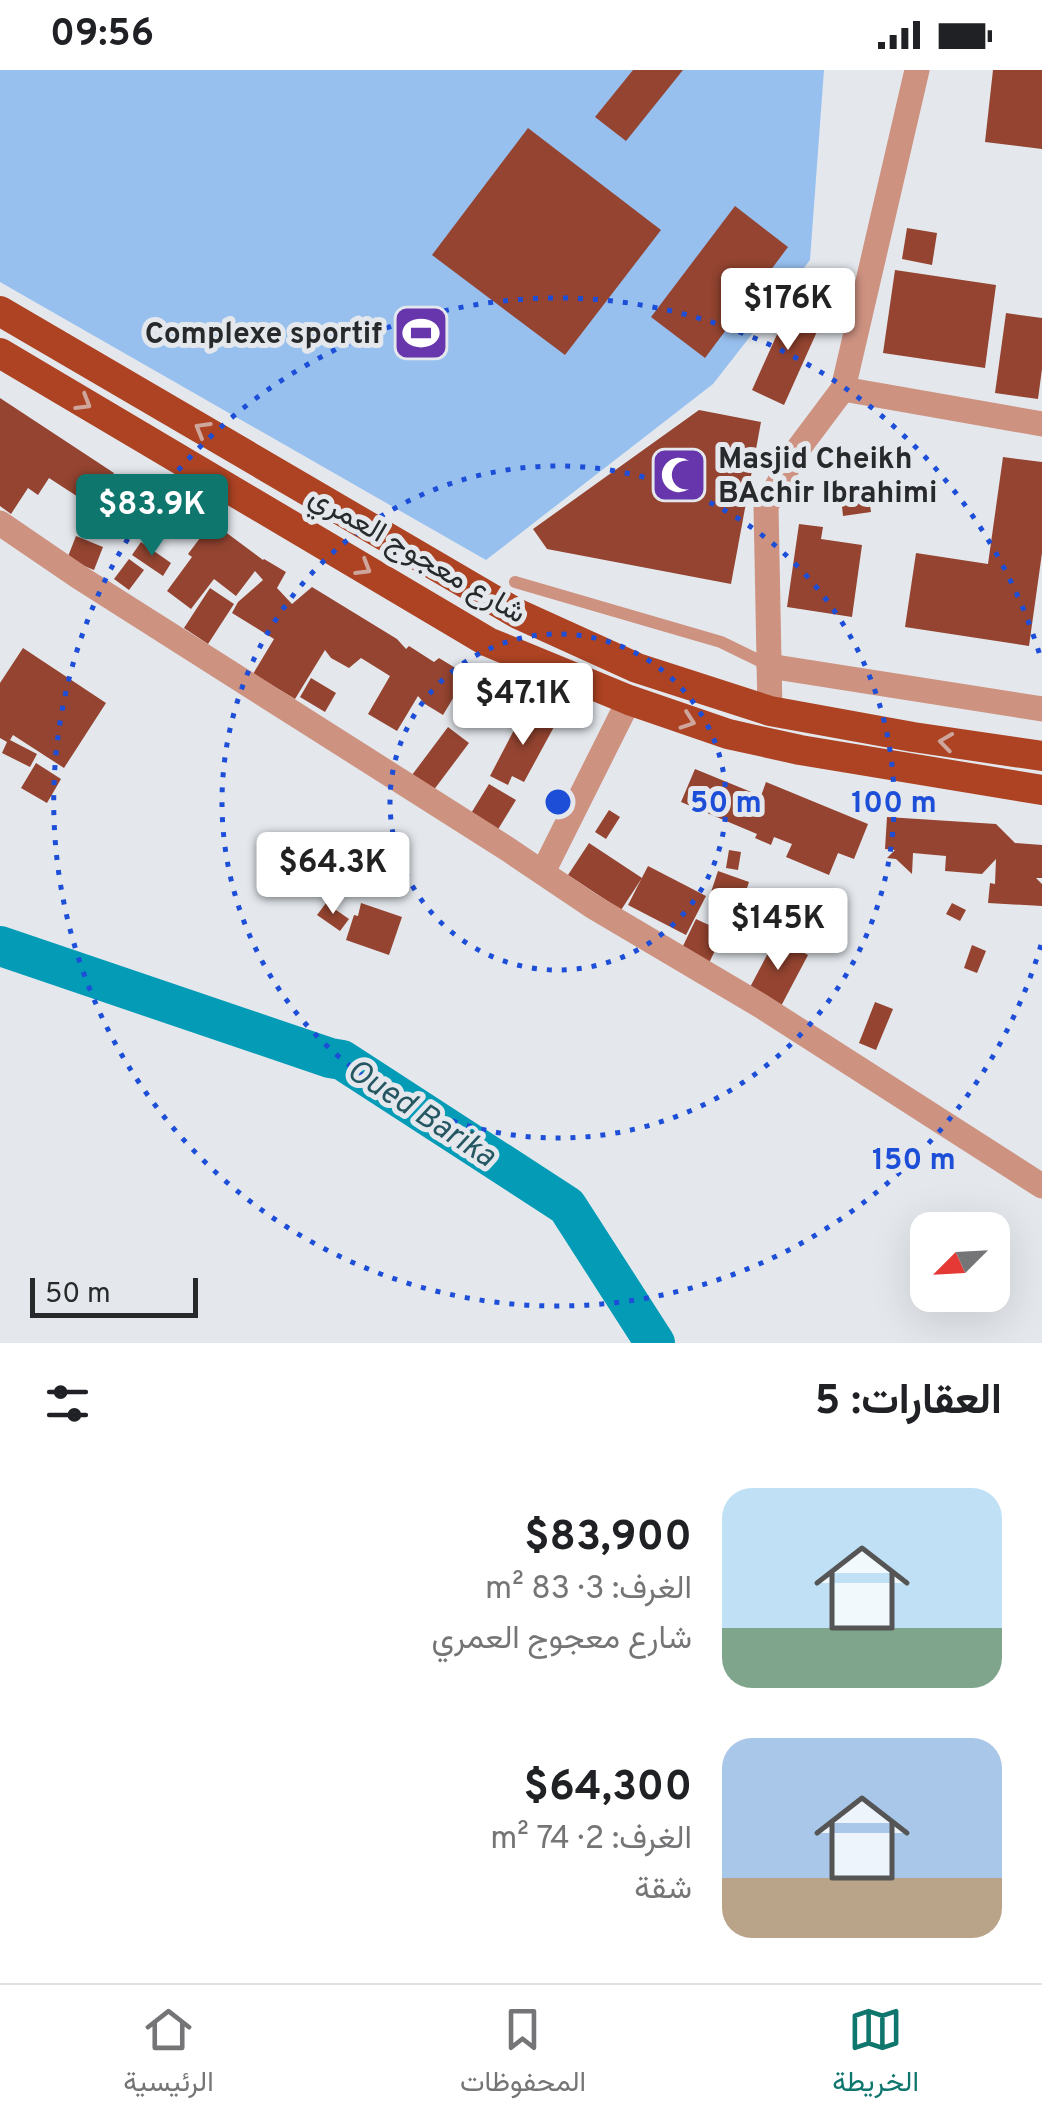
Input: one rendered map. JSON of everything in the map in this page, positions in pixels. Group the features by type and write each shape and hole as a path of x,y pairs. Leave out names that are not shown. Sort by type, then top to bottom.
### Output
{"main road":[{"name":"شارع معجوج العمري","path":"0,311 518,614 637,668 770,711 1042,756"},
{"name":"شارع معجوج العمري","path":"0,353 488,642 630,700 728,734 1042,790"}],"street":[{"path":"770,711 766,506 798,449 843,390 917,70"},
{"path":"843,390 1042,424"},
{"path":"0,524 592,906 760,1006 1042,1186"},
{"path":"770,666 1042,709"},
{"path":"542,872 630,700"}],"lane":[{"path":"514,582 721,642 770,666"}],"shaded area":[{"name":"Complexe sportif","path":"0,70 824,70 810,260 713,384 486,560 0,282"}],"building":[{"path":"633,70 683,70 626,141 595,117"},
{"path":"993,70 1042,70 1042,149 985,142"},
{"path":"528,128 661,230 565,355 432,255"},
{"path":"735,206 788,247 705,358 651,317"},
{"path":"907,228 937,233 932,265 902,259"},
{"path":"895,270 996,285 985,368 883,353"},
{"path":"792,301 824,316 784,405 752,390"},
{"path":"1006,313 1042,318 1038,399 995,393"},
{"path":"0,398 114,473 92,506 49,478 38,495 28,488 11,514 0,506"},
{"name":"Masjid Cheikh BAchir Ibrahimi","path":"699,410 761,422 731,584 547,549 533,529"},
{"path":"1003,457 1042,462 1042,553 1029,646 905,627 916,553 988,564"},
{"path":"867,485 871,512 843,516 840,488"},
{"path":"212,522 286,572 277,588 292,604 312,587 397,639 406,649 409,646 434,662 439,658 467,675 443,715 418,696 397,731 368,714 390,676 361,658 349,668 325,650 295,699 253,674 274,639 232,613 238,602 263,580 255,571 236,596 214,579 191,609 167,591"},
{"path":"799,524 823,527 821,539 862,545 852,617 787,607"},
{"path":"76,536 103,547 94,570 67,559"},
{"path":"141,542 171,563 163,576 132,555"},
{"path":"129,559 144,570 129,590 114,579"},
{"path":"210,588 234,604 208,644 184,628"},
{"path":"23,648 106,703 64,768 13,735 10,740 37,754 30,767 2,753 7,742 0,738 0,683"},
{"path":"311,678 336,693 325,712 300,697"},
{"path":"525,709 555,725 524,782 512,776 508,785 490,776"},
{"path":"448,727 469,743 433,791 412,775"},
{"path":"36,763 61,779 47,803 21,788"},
{"path":"695,769 761,796 766,782 868,824 854,859 838,853 829,875 786,857 792,844 774,837 771,845 755,838 757,834 681,802"},
{"path":"489,784 516,800 497,831 470,815"},
{"path":"609,810 620,817 606,839 595,832"},
{"path":"887,817 996,824 1015,843 1042,845 1042,878 1036,878 1042,884 1042,906 988,903 990,883 995,884 996,859 982,874 945,871 946,856 913,853 912,874 896,859 887,858 895,850 885,849"},
{"path":"589,843 642,878 621,910 568,875"},
{"path":"729,850 741,852 738,870 726,868"},
{"path":"648,866 706,896 686,935 628,905"},
{"path":"718,871 749,882 741,906 710,895"},
{"path":"326,903 349,919 340,931 317,915"},
{"path":"361,903 402,917 389,955 346,940"},
{"path":"952,903 966,910 960,921 946,914"},
{"path":"696,919 724,932 709,963 682,948"},
{"path":"776,938 808,955 780,1008 748,991"},
{"path":"972,945 986,951 977,973 964,968"},
{"path":"875,1002 893,1009 876,1050 859,1043"}],"waterway":[{"name":"Oued Barika","path":"0,946 342,1060 567,1206 655,1343"}],"place":[{"name":"Complexe sportif","path":"421,333"},
{"name":"Masjid Cheikh BAchir Ibrahimi","path":"679,475"}]}
